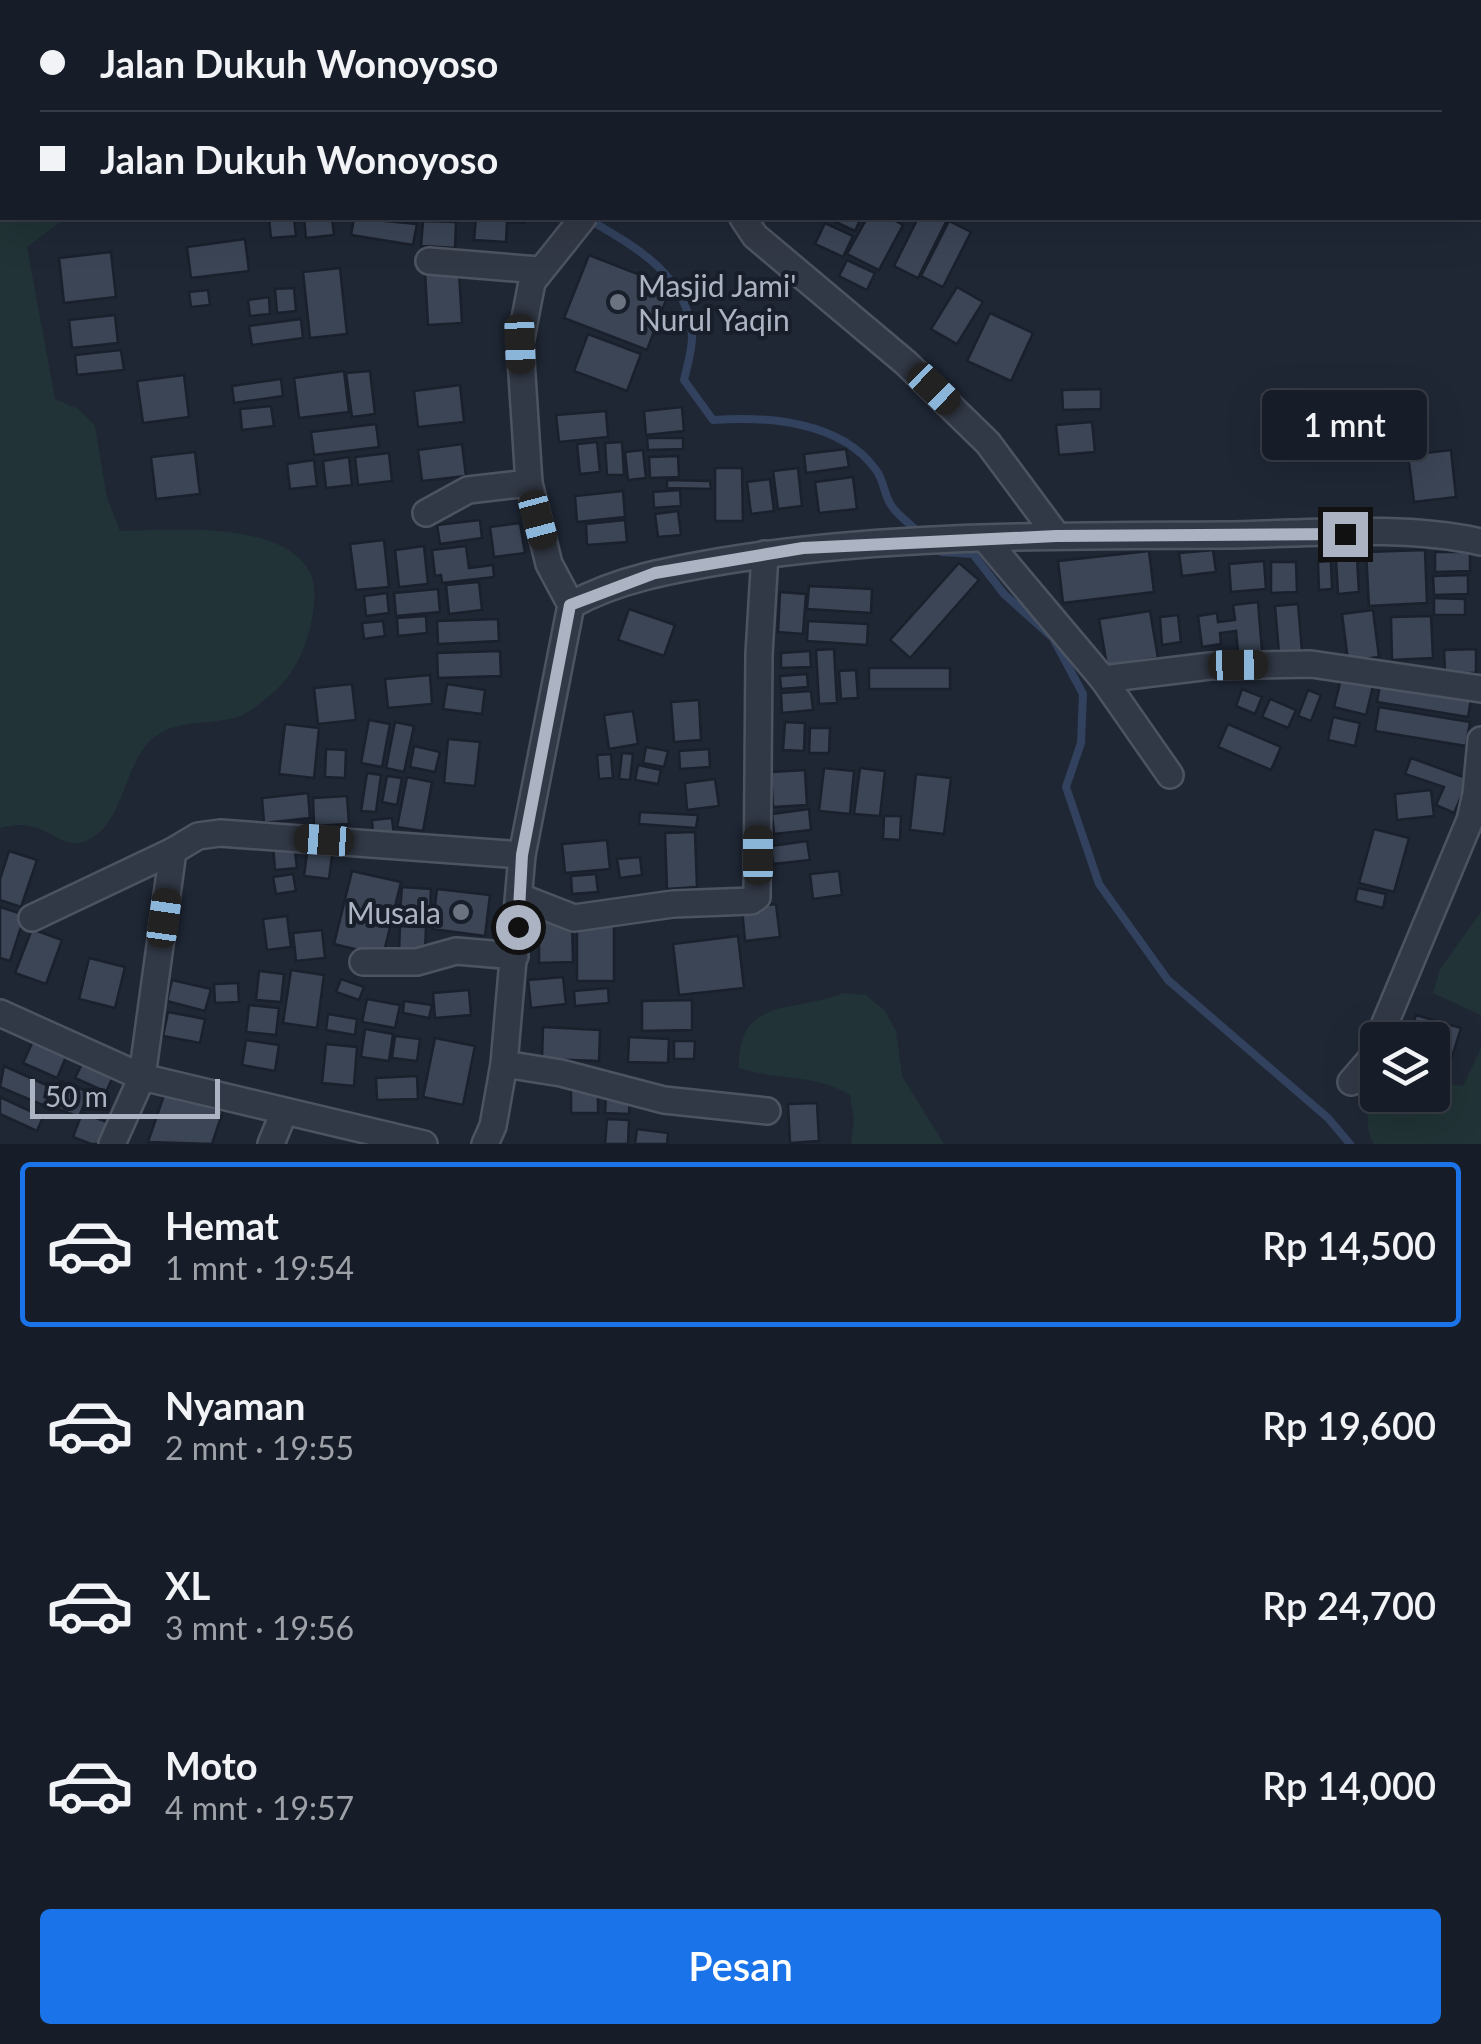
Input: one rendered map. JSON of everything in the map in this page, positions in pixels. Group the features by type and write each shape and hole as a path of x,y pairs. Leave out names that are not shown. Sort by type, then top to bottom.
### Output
{"street":[{"path":"744,220 755,236 906,362 988,443 1056,536"},
{"path":"485,1144 493,1126 504,1064 522,855 570,605 549,564 529,483 520,344 529,290 539,270 578,224"},
{"path":"429,261 539,270"},
{"path":"426,512 468,490 529,483"},
{"path":"570,605 655,573 803,548 1056,536 1383,533 1452,535 1481,542"},
{"path":"986,540 1102,679 1170,775"},
{"path":"520,897 574,918 587,918 602,911 751,901 757,897 764,554"},
{"path":"1102,679 1210,666 1311,664 1481,689"},
{"path":"1386,1022 1470,820 1481,740"},
{"path":"32,918 198,836 220,833 522,855"},
{"path":"112,1144 142,1077 173,851"},
{"path":"363,962 416,962 456,951 516,956"},
{"path":"3,1020 142,1077 424,1144"},
{"path":"504,1064 664,1100 766,1111"},
{"path":"1350,1082 1360,1071"},
{"path":"271,1144 284,1112"}],"shaded area":[{"path":"0,220 63,220 27,247 55,399 78,409 95,426 107,498 120,531 224,532 278,544 298,557 311,575 312,619 294,668 256,706 226,720 169,729 150,741 134,765 116,809 99,833 79,843 66,842 28,825 0,828"},
{"path":"1481,912 1481,1015 1433,993 1440,969"},
{"path":"843,993 866,995 884,1010 896,1031 902,1076 944,1144 851,1144 854,1120 850,1095 823,1083 739,1068 741,1045 748,1028 758,1018"},
{"path":"1481,1048 1481,1144 1374,1144 1369,1112 1450,1112 1450,1084 1463,1086"}],"building":[{"path":"269,220 294,220 296,236 271,238"},
{"path":"304,220 332,220 334,235 306,238"},
{"path":"354,220 417,224 413,245 351,235"},
{"path":"476,220 526,220 507,222 506,242 474,240"},
{"path":"831,220 860,220 855,231"},
{"path":"866,220 894,220 903,225 879,270 847,254"},
{"path":"917,220 947,220 918,278 894,266"},
{"path":"423,221 456,222 455,248 421,246"},
{"path":"949,221 971,232 943,287 921,276"},
{"path":"825,223 853,236 843,257 815,244"},
{"path":"245,239 249,271 191,278 187,247"},
{"path":"111,252 116,297 64,303 59,258"},
{"name":"Masjid Jami' Nurul Yaqin","path":"589,255 671,287 647,350 564,318"},
{"path":"847,260 875,273 867,290 839,276"},
{"path":"340,268 347,334 310,338 303,272"},
{"path":"459,271 462,323 428,325 425,273"},
{"path":"957,287 983,302 957,344 931,329"},
{"path":"294,288 296,311 277,313 275,289"},
{"path":"208,290 210,305 191,307 189,292"},
{"path":"269,297 270,314 250,316 248,300"},
{"path":"990,313 1033,333 1011,381 967,361"},
{"path":"115,315 118,343 72,348 69,320"},
{"path":"301,319 303,338 252,345 249,326"},
{"path":"588,334 641,354 627,391 574,371"},
{"path":"121,350 124,370 77,375 75,355"},
{"path":"344,371 349,412 299,418 294,378"},
{"path":"370,371 375,414 352,417 346,373"},
{"path":"184,375 189,417 143,423 137,381"},
{"path":"281,379 283,396 234,403 232,386"},
{"path":"460,385 464,422 418,427 414,391"},
{"path":"1101,389 1101,409 1063,410 1062,390"},
{"path":"271,406 274,426 242,430 240,409"},
{"path":"682,407 684,431 646,435 644,411"},
{"path":"606,411 608,437 559,442 556,415"},
{"path":"1092,422 1095,452 1059,455 1056,425"},
{"path":"376,424 379,447 314,455 311,432"},
{"path":"647,438 683,438 683,449 648,450"},
{"path":"597,442 600,472 580,474 577,444"},
{"path":"622,442 624,475 607,475 605,443"},
{"path":"462,444 466,476 422,481 418,450"},
{"path":"846,449 849,467 806,473 804,454"},
{"path":"643,450 646,478 628,480 625,452"},
{"path":"1451,450 1456,497 1414,502 1408,455"},
{"path":"195,452 200,494 156,499 151,457"},
{"path":"389,453 392,481 358,485 355,457"},
{"path":"678,456 679,477 650,478 649,457"},
{"path":"349,457 352,485 326,488 323,461"},
{"path":"314,460 317,486 290,489 287,464"},
{"path":"715,468 742,468 743,521 715,521"},
{"path":"798,468 802,506 778,509 773,471"},
{"path":"853,477 857,509 819,513 815,482"},
{"path":"770,479 774,511 751,514 747,482"},
{"path":"667,480 710,481 711,489 667,488"},
{"path":"680,490 681,506 654,508 653,492"},
{"path":"623,491 625,517 577,522 575,496"},
{"path":"678,511 681,535 658,537 655,514"},
{"path":"480,520 482,538 440,544 437,525"},
{"path":"625,520 627,542 587,545 586,524"},
{"path":"520,523 525,553 494,557 490,527"},
{"path":"384,540 389,587 356,590 350,544"},
{"path":"424,546 428,584 399,587 395,550"},
{"path":"466,546 469,568 493,565 494,577 442,583 441,575 435,576 432,550"},
{"path":"1213,550 1216,572 1182,576 1179,553"},
{"path":"1425,550 1427,603 1369,606 1366,552"},
{"path":"1149,551 1154,592 1063,603 1058,561"},
{"path":"1435,552 1470,552 1470,571 1435,572"},
{"path":"1357,558 1359,592 1338,594 1336,559"},
{"path":"1264,561 1266,589 1231,592 1229,564"},
{"path":"1331,561 1332,589 1319,590 1318,562"},
{"path":"1271,562 1296,562 1297,592 1271,593"},
{"path":"959,563 979,580 910,658 890,640"},
{"path":"1468,575 1468,594 1434,595 1433,576"},
{"path":"479,582 482,610 449,614 446,585"},
{"path":"809,586 872,589 871,613 807,609"},
{"path":"438,589 440,612 396,616 394,593"},
{"path":"780,592 806,594 803,634 778,632"},
{"path":"387,593 389,613 366,616 364,596"},
{"path":"1434,598 1465,599 1465,615 1434,615"},
{"path":"1258,602 1262,651 1238,653 1236,631 1220,633 1221,644 1202,647 1198,616 1217,613 1218,622 1235,620 1233,605"},
{"path":"1298,604 1302,651 1279,653 1275,606"},
{"path":"629,609 675,625 664,656 618,640"},
{"path":"1373,610 1379,657 1348,661 1342,614"},
{"path":"1150,611 1158,658 1107,666 1099,619"},
{"path":"1178,615 1181,642 1162,645 1160,617"},
{"path":"426,616 427,633 398,636 397,618"},
{"path":"1431,616 1433,658 1392,660 1391,617"},
{"path":"498,619 499,641 438,644 437,621"},
{"path":"383,621 385,636 364,639 362,623"},
{"path":"808,621 868,624 867,645 807,641"},
{"path":"834,649 837,703 819,704 816,650"},
{"path":"1476,649 1476,673 1445,673 1444,650"},
{"path":"500,651 501,676 438,678 437,653"},
{"path":"810,651 811,667 781,668 781,653"},
{"path":"869,668 950,668 950,689 869,689"},
{"path":"856,670 858,698 841,699 839,671"},
{"path":"807,674 808,687 781,689 780,676"},
{"path":"430,675 432,704 388,708 385,679"},
{"path":"1341,679 1373,686 1366,715 1334,707"},
{"path":"1381,679 1472,694 1468,717 1377,702"},
{"path":"352,684 356,720 318,724 314,688"},
{"path":"447,684 485,690 482,714 443,709"},
{"path":"1242,689 1262,697 1255,714 1236,706"},
{"path":"1308,690 1321,695 1311,721 1298,716"},
{"path":"811,691 813,710 782,713 781,693"},
{"path":"1270,699 1296,710 1288,728 1262,717"},
{"path":"699,700 701,740 674,742 671,702"},
{"path":"1379,707 1470,722 1466,746 1375,731"},
{"path":"633,711 638,744 609,749 604,715"},
{"path":"1333,717 1360,723 1355,746 1328,740"},
{"path":"369,720 390,724 382,767 361,763"},
{"path":"395,722 414,726 404,772 386,768"},
{"path":"785,722 805,723 804,751 783,750"},
{"path":"285,724 319,728 314,778 279,774"},
{"path":"1228,724 1281,747 1271,770 1218,747"},
{"path":"810,728 830,728 829,753 809,753"},
{"path":"448,739 480,742 475,786 444,783"},
{"path":"414,746 440,752 435,772 410,767"},
{"path":"646,747 668,751 664,767 643,763"},
{"path":"326,749 346,750 345,778 325,777"},
{"path":"709,749 710,767 680,769 679,751"},
{"path":"622,753 633,754 630,780 619,779"},
{"path":"611,754 613,778 599,779 597,755"},
{"path":"1411,758 1469,779 1454,813 1436,805 1444,787 1405,774"},
{"path":"638,765 661,770 658,784 635,780"},
{"path":"824,768 854,771 850,814 819,811"},
{"path":"860,768 885,771 880,816 854,814"},
{"path":"805,770 807,805 773,807 771,772"},
{"path":"367,773 381,775 376,812 361,811"},
{"path":"916,774 951,778 944,834 910,830"},
{"path":"387,776 402,778 397,805 382,802"},
{"path":"407,777 432,782 423,831 397,827"},
{"path":"715,779 719,806 687,810 685,783"},
{"path":"1431,790 1434,816 1397,820 1395,794"},
{"path":"308,793 310,818 264,823 262,798"},
{"path":"347,796 349,824 314,826 313,798"},
{"path":"809,809 811,830 774,834 772,814"},
{"path":"640,812 698,815 696,828 639,824"},
{"path":"884,816 901,816 900,840 883,839"},
{"path":"392,818 394,835 373,837 372,820"},
{"path":"1374,829 1409,838 1394,892 1359,883"},
{"path":"695,832 697,887 667,889 665,833"},
{"path":"607,840 610,869 565,873 562,844"},
{"path":"807,841 810,860 773,864 771,846"},
{"path":"294,842 297,868 275,870 273,845"},
{"path":"308,845 333,849 329,879 304,876"},
{"path":"9,851 37,860 21,907 0,900 0,879"},
{"path":"640,857 642,875 620,878 617,859"},
{"path":"352,871 401,882 383,956 334,944"},
{"path":"839,871 842,895 813,899 810,874"},
{"path":"293,874 296,891 276,894 273,877"},
{"path":"596,874 598,892 572,894 571,876"},
{"path":"402,887 431,889 430,913 400,911"},
{"path":"1358,888 1386,894 1383,908 1355,901"},
{"name":"Musala","path":"437,889 490,895 485,936 432,929"},
{"path":"776,904 780,937 745,941 742,908"},
{"path":"0,907 25,915 10,961 0,958"},
{"path":"287,916 291,947 267,950 263,919"},
{"path":"572,919 573,962 539,963 539,920"},
{"path":"577,921 614,921 614,981 577,981"},
{"path":"400,926 426,927 425,952 399,950"},
{"path":"32,929 62,940 46,984 15,973"},
{"path":"322,930 325,958 296,961 293,933"},
{"path":"738,936 744,988 679,995 673,944"},
{"path":"89,958 125,967 115,1008 79,999"},
{"path":"291,970 324,975 317,1028 283,1023"},
{"path":"259,971 284,974 281,1002 256,1000"},
{"path":"563,977 566,1004 531,1008 528,980"},
{"path":"341,979 364,987 359,1000 336,992"},
{"path":"172,980 211,989 205,1011 167,1001"},
{"path":"238,983 239,1002 215,1003 214,984"},
{"path":"608,988 609,1003 575,1006 574,991"},
{"path":"469,990 471,1015 435,1018 433,993"},
{"path":"367,999 400,1005 395,1028 362,1022"},
{"path":"692,1000 692,1030 642,1031 642,1001"},
{"path":"404,1001 432,1005 429,1018 403,1013"},
{"path":"249,1005 279,1008 276,1035 246,1032"},
{"path":"168,1012 205,1019 200,1043 163,1036"},
{"path":"328,1014 357,1019 355,1035 326,1030"},
{"path":"1416,1015 1440,1022 1414,1022"},
{"path":"1450,1025 1461,1028 1450,1060"},
{"path":"543,1027 600,1030 599,1061 542,1059"},
{"path":"365,1029 393,1034 389,1061 361,1057"},
{"path":"395,1036 420,1039 417,1061 392,1058"},
{"path":"629,1037 669,1039 668,1063 628,1062"},
{"path":"435,1038 475,1046 463,1105 423,1097"},
{"path":"246,1040 279,1045 275,1071 242,1065"},
{"path":"33,1041 66,1057 57,1078 23,1063"},
{"path":"674,1041 695,1041 694,1059 674,1059"},
{"path":"326,1044 357,1047 354,1086 322,1083"},
{"path":"86,1056 116,1070 106,1092 75,1078"},
{"path":"4,1066 53,1088 45,1106 0,1087"},
{"path":"417,1076 418,1099 377,1100 376,1078"},
{"path":"60,1081 89,1092 79,1117 50,1106"},
{"path":"571,1088 598,1088 598,1113 571,1113"},
{"path":"165,1092 223,1111 212,1144 148,1142"},
{"path":"606,1096 630,1097 629,1114 605,1113"},
{"path":"0,1097 43,1117 37,1131 0,1114"},
{"path":"817,1103 819,1141 790,1143 788,1104"},
{"path":"82,1113 113,1124 105,1144 73,1137"},
{"path":"607,1119 629,1120 628,1144 605,1144"},
{"path":"637,1129 668,1133 667,1144 635,1144"}],"waterway":[{"path":"589,220 655,264 680,294 692,334 684,380 713,420 779,421 802,425 843,441 876,470 894,509 919,532"},
{"path":"942,552 973,554 1004,594 1053,638 1083,694 1081,743 1066,787 1099,884 1168,980 1328,1118 1350,1144"}],"place":[{"name":"Masjid Jami' Nurul Yaqin","path":"618,302"},
{"name":"Musala","path":"461,912"}],"route":[{"path":"518,927 522,855 570,605 584,598 655,573 803,548 1056,536 1345,534"}]}
